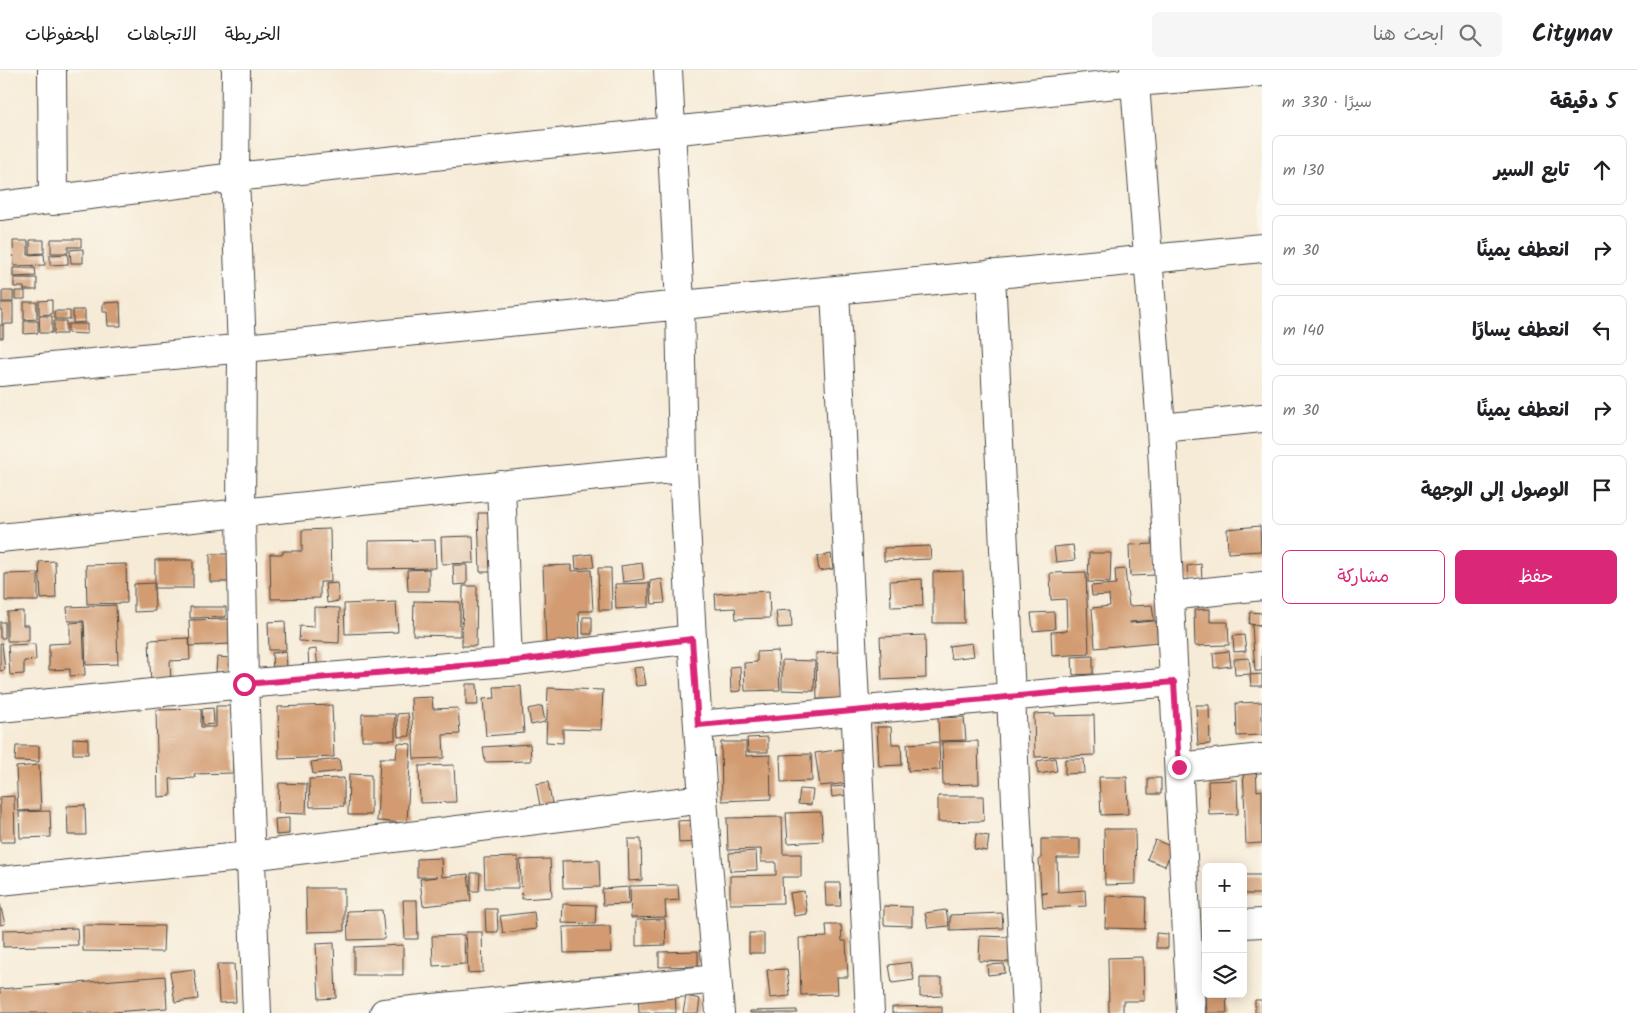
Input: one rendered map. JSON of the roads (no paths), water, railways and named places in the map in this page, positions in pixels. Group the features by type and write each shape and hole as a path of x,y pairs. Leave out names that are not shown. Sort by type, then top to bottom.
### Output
{"street":[{"path":"52,70 54,201"},
{"path":"236,70 235,177 242,348 241,514 244,684 257,1013"},
{"path":"668,70 680,305 683,468 692,639 720,1013"},
{"path":"0,206 54,201 235,177 672,130 1134,76 1262,72"},
{"path":"1134,76 1161,428 1179,767 1196,929 1191,1013"},
{"path":"0,372 1262,248"},
{"path":"990,274 1026,1013"},
{"path":"835,290 870,1013"},
{"path":"1161,428 1262,418"},
{"path":"0,538 501,485 683,468"},
{"path":"501,485 508,662"},
{"path":"1169,596 1262,586"},
{"path":"0,708 244,684 508,662 692,639"},
{"path":"698,725 1174,682"},
{"path":"1179,767 1262,758"},
{"path":"0,880 250,856 703,799"},
{"path":"1247,924 1262,922"},
{"path":"384,1013 717,979"}]}
